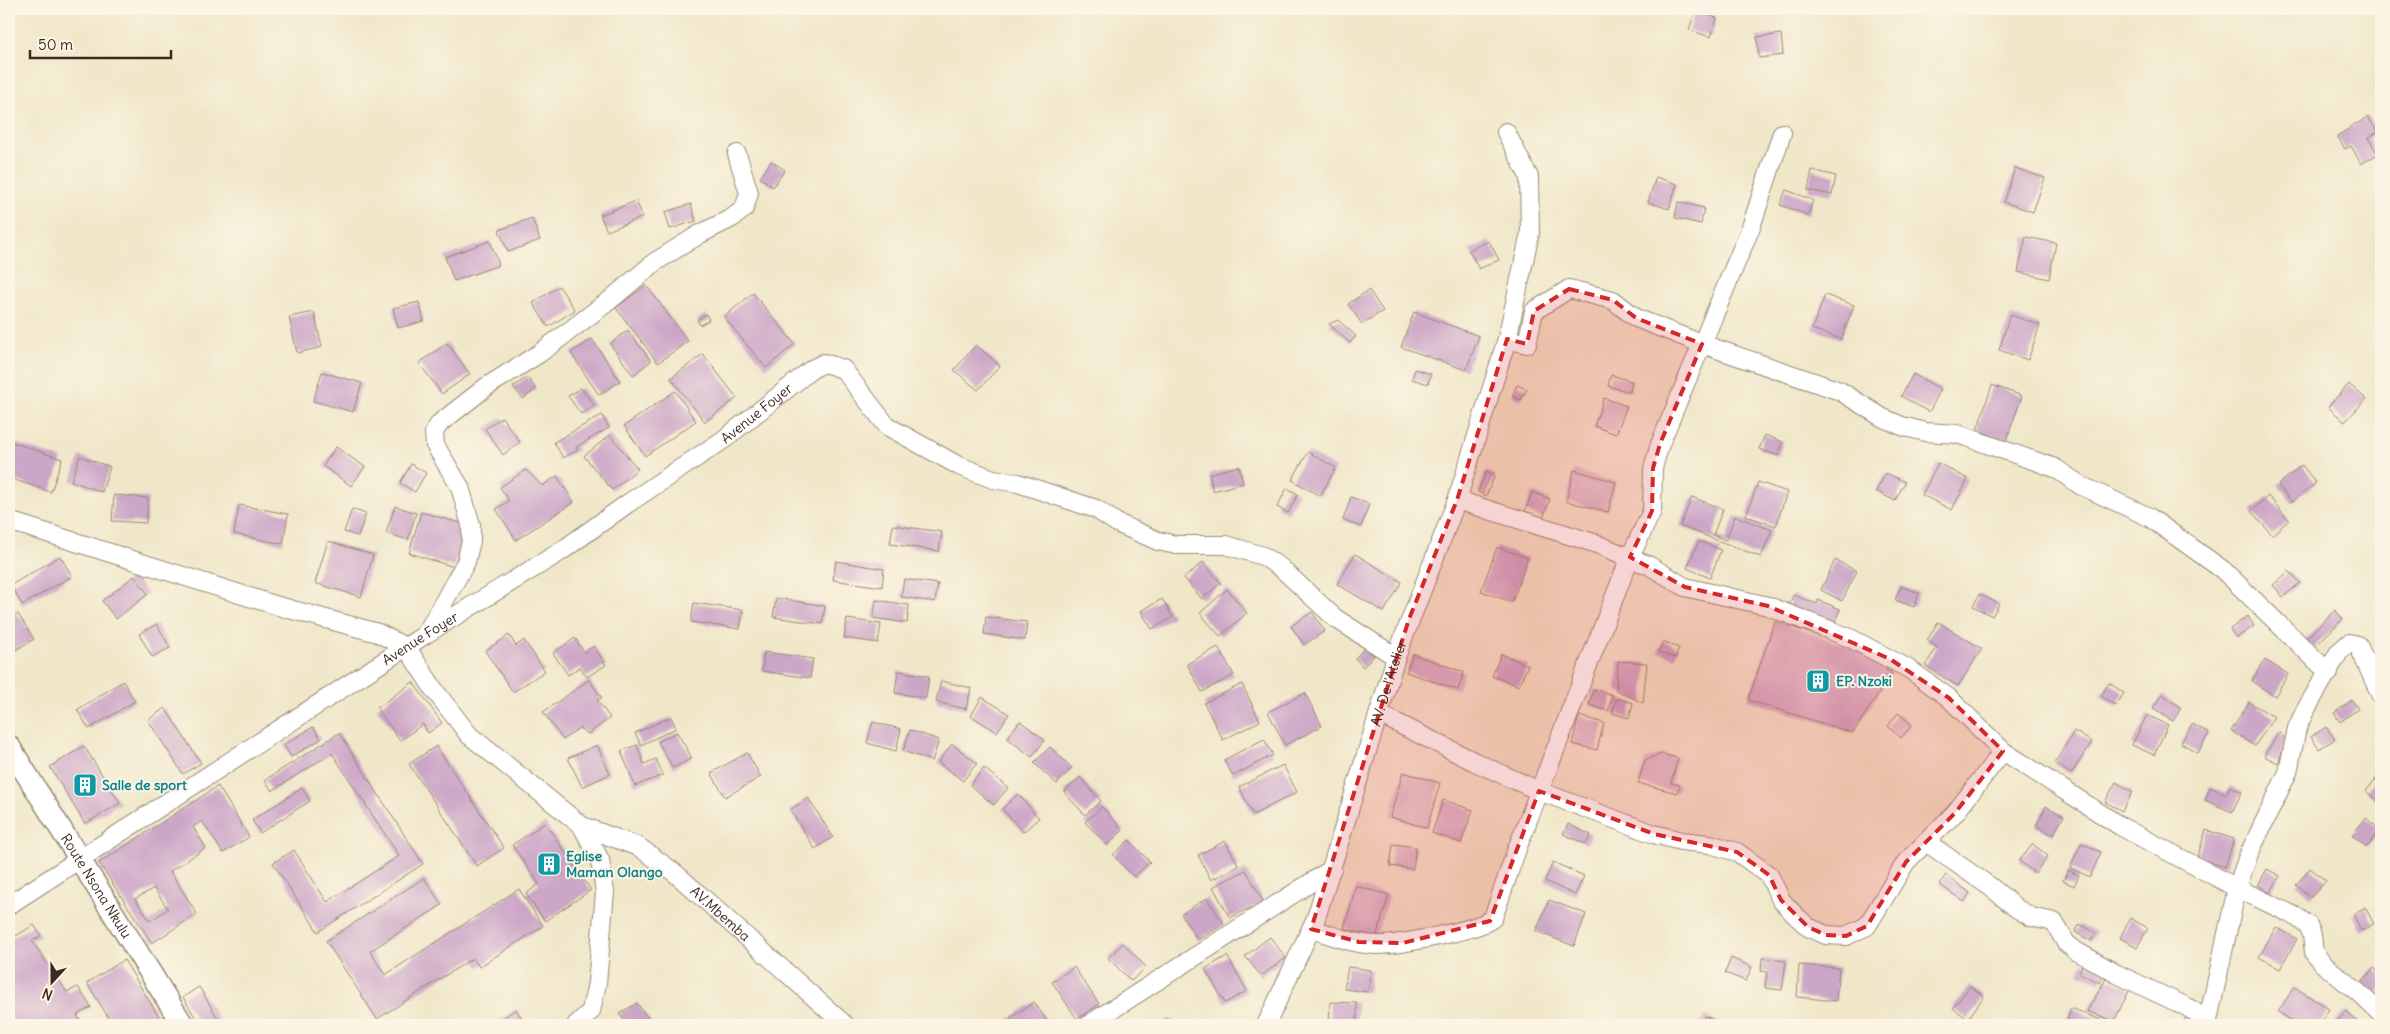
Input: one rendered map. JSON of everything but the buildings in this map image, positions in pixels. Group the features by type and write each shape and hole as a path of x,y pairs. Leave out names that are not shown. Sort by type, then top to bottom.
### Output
{"street":[{"name":"AV. De l'Atelier","path":"1266,1025 1311,929 1332,869 1396,657 1457,500 1507,339 1530,233 1530,223 1529,177 1506,132"},
{"path":"1311,929 1377,945 1403,943 1486,924 1493,918 1539,791 1630,557 1652,511 1653,468 1660,444 1751,227 1782,133"},
{"path":"426,634 466,562 472,541 471,525 460,487 435,445 434,432 440,423 486,387 540,353 610,300 655,262 700,234 732,218 744,209 749,193 737,154"},
{"path":"1507,339 1527,344 1534,311 1569,289 1613,300 1636,318 1702,344 1840,392 1875,414 1902,426 1925,432 1958,434 2055,468 2080,485 2149,517 2224,570 2329,672"},
{"name":"Avenue Foyer","path":"9,905 426,634 560,552 627,504 723,440 812,369 824,363 843,369 887,426 959,466 1096,509 1117,524 1158,541 1176,545 1226,544 1263,556 1281,568 1335,618 1396,657"},
{"path":"1457,500 1594,543 1630,557 1685,587 1768,606 1850,638 1909,669 1949,698 2003,752 2120,826 2237,888 2295,916 2308,925 2312,935 2314,954 2381,1014"},
{"path":"9,521 278,606 378,633 407,648 435,691 469,735 582,826 600,860 605,892 598,983 591,1011 576,1025"},
{"path":"1926,842 1992,888 2016,908 2031,917 2054,922 2066,942 2076,951 2117,974 2187,1007 2208,1023 2237,888 2248,856 2288,772 2297,728 2344,647 2349,643 2358,645 2381,696"},
{"path":"1379,714 1475,762 1539,791 1654,834 1681,841 1710,844 1737,852 1769,875 1781,900 1794,914 1808,927 1826,935 1846,936 1867,926 1906,862 1955,813 2003,752"},
{"name":"Route Nsona Nkulu","path":"9,746 183,1025"},
{"name":"AV.Mbemba","path":"582,826 639,847 675,873 845,1025"},
{"path":"1088,1025 1332,869"}],"highlighted area":[{"path":"1569,289 1613,300 1636,318 1702,344 1660,444 1653,468 1652,511 1630,557 1685,587 1768,606 1890,659 1949,698 2003,751 1955,813 1906,862 1867,926 1846,936 1826,935 1808,927 1781,900 1769,875 1737,852 1654,834 1539,791 1490,921 1403,943 1359,942 1311,929 1409,619 1457,500 1507,339 1527,344 1534,311"}],"place":[{"name":"EP. Nzoki","path":"1818,681"},
{"name":"Salle de sport","path":"85,785"},
{"name":"Eglise Maman Olango","path":"549,864"}]}
